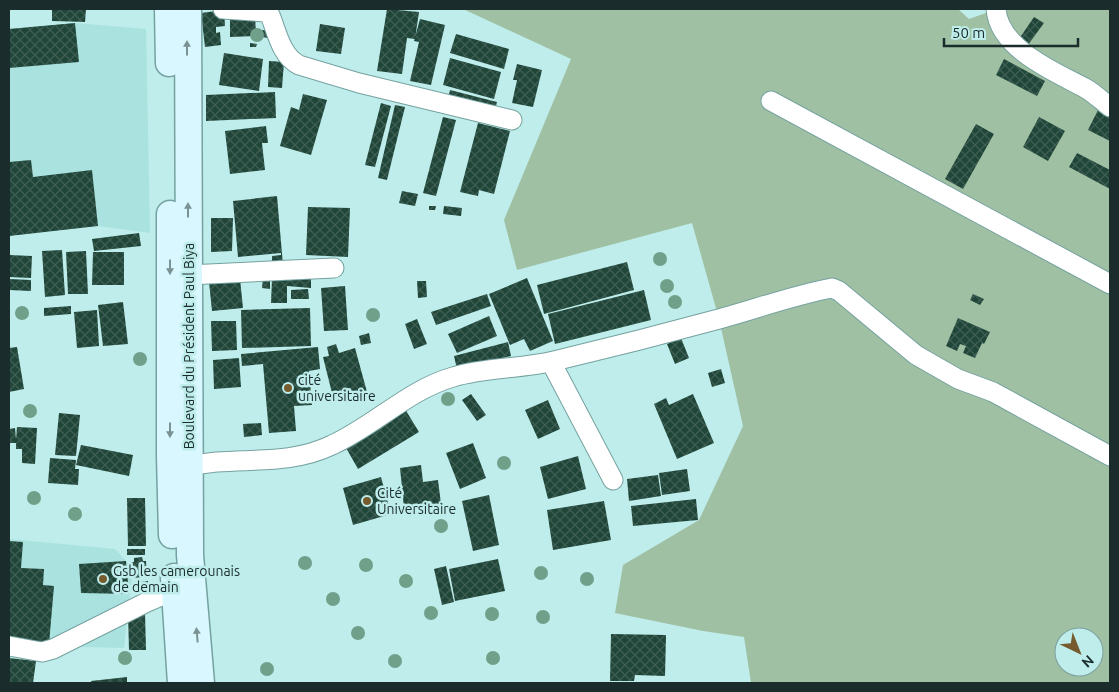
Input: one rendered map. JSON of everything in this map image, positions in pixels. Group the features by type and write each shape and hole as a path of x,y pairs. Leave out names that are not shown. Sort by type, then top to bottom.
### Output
{"main road":[{"name":"Boulevard du Président Paul Biya","path":"168,9 180,466 201,683"},
{"name":"Boulevard du Président Paul Biya","path":"181,683 175,590 188,275 188,9"}],"street":[{"path":"223,9 266,12 270,14 285,54 290,61 299,65 359,83 512,120"},
{"path":"996,9 1006,35 1017,48 1061,77 1092,92 1110,107"},
{"path":"771,101 1110,284"},
{"path":"188,275 334,268"},
{"path":"180,466 284,459 319,451 333,445 418,392 436,383 479,371 551,362 832,288 916,355 958,378 993,392 1110,456"},
{"path":"551,362 613,480"},
{"path":"9,646 42,652 53,649 175,590"}],"shaded area":[{"path":"75,23 146,29 150,233 98,226 9,236 9,29"},
{"path":"9,539 115,549 126,561 132,577 124,648 9,645"}],"green space":[{"path":"463,9 958,9 969,19 997,9 1110,9 1110,683 751,683 744,637 703,631 615,613 623,565 699,520 743,426 719,319 692,223 517,270 504,220 571,59"}],"building":[{"path":"52,9 86,9 85,22 52,21"},
{"path":"387,9 419,12 415,39 407,38 402,74 377,71"},
{"path":"224,10 225,26 216,27 216,33 220,32 221,45 205,47 201,13"},
{"path":"255,12 256,36 230,37 230,13"},
{"path":"1034,17 1044,23 1028,45 1019,39"},
{"path":"420,19 445,25 431,85 410,81 419,42 414,41"},
{"path":"75,23 79,62 9,68 9,29"},
{"path":"320,24 345,28 341,54 316,51"},
{"path":"262,30 269,31 267,38 260,36"},
{"path":"456,34 509,49 504,69 450,53"},
{"path":"250,43 257,44 256,47 250,47"},
{"path":"224,53 263,59 259,91 219,85"},
{"path":"450,58 501,72 494,99 443,85"},
{"path":"1004,59 1045,81 1037,96 996,75"},
{"path":"269,61 284,62 282,88 268,87"},
{"path":"517,64 542,70 533,107 512,103 517,80 513,80"},
{"path":"450,90 497,102 495,110 448,99"},
{"path":"275,92 276,118 206,121 206,95"},
{"path":"303,94 327,100 311,155 280,146 291,107 299,110"},
{"path":"381,103 391,106 375,167 365,165"},
{"path":"395,105 405,107 387,180 378,178"},
{"path":"1098,110 1110,117 1110,141 1088,130"},
{"path":"443,117 456,120 436,196 423,193"},
{"path":"1039,117 1065,131 1048,161 1023,147"},
{"path":"478,123 510,131 494,194 479,190 478,196 460,192"},
{"path":"976,124 994,134 963,189 945,179"},
{"path":"266,126 268,143 262,143 265,170 230,174 225,131"},
{"path":"1077,153 1110,170 1110,189 1069,167"},
{"path":"31,160 33,177 92,170 98,226 9,236 9,162"},
{"path":"402,191 418,194 415,206 399,203"},
{"path":"277,196 283,265 272,265 272,256 281,255 281,253 238,257 233,201"},
{"path":"429,206 436,206 435,210 429,210"},
{"path":"444,206 462,208 461,216 443,214"},
{"path":"308,207 350,208 348,257 306,255"},
{"path":"211,218 233,218 232,251 211,252"},
{"path":"139,233 141,246 94,251 92,239"},
{"path":"62,250 65,295 45,297 42,251"},
{"path":"86,251 88,294 68,294 66,252"},
{"path":"93,252 124,252 124,285 92,285"},
{"path":"9,255 32,256 31,278 9,277"},
{"path":"627,262 634,290 544,314 537,285"},
{"path":"263,277 270,277 270,289 262,288"},
{"path":"288,277 311,279 311,288 287,286 287,303 271,303 272,279"},
{"path":"527,278 553,341 530,351 524,339 510,345 489,294"},
{"path":"9,279 31,280 31,291 9,290"},
{"path":"240,279 243,308 212,311 209,282"},
{"path":"417,281 426,281 427,297 418,298"},
{"path":"345,286 348,330 324,331 321,288"},
{"path":"308,289 309,299 291,299 291,290"},
{"path":"644,290 651,320 555,344 548,314"},
{"path":"487,294 491,306 436,325 431,312"},
{"path":"973,294 984,299 980,305 970,300"},
{"path":"123,302 128,344 103,346 98,305"},
{"path":"71,306 71,314 44,316 44,308"},
{"path":"310,308 311,346 242,348 241,310"},
{"path":"97,310 99,346 77,348 74,312"},
{"path":"489,316 497,336 457,353 448,334"},
{"path":"958,318 990,332 975,358 963,353 966,346 960,344 957,351 946,346"},
{"path":"417,319 427,344 414,349 405,324"},
{"path":"211,321 236,321 237,350 212,351"},
{"path":"369,333 371,343 361,345 359,336"},
{"path":"681,338 689,358 675,364 667,344"},
{"path":"508,342 511,356 457,369 454,356"},
{"path":"336,344 339,353 355,348 367,392 334,401 323,357 329,356 327,347"},
{"path":"17,347 24,389 9,392 9,348"},
{"name":"cité universitaire","path":"318,347 320,369 309,371 312,405 294,406 296,431 269,433 263,364 242,366 241,354"},
{"path":"239,358 241,387 214,389 213,360"},
{"path":"721,369 725,383 712,387 708,373"},
{"path":"471,394 486,415 477,421 462,400"},
{"path":"693,394 714,443 677,459 654,404 666,398 669,405"},
{"path":"548,400 560,429 538,439 525,410"},
{"name":"cité universitaire","path":"405,409 419,432 358,469 345,446"},
{"path":"59,413 80,415 76,456 55,455"},
{"path":"261,423 262,435 244,437 243,424"},
{"path":"17,427 37,428 35,464 22,463 22,449 16,449 16,443 9,443 9,429 15,428 16,439"},
{"name":"Cité Universitaire","path":"473,443 486,478 460,489 446,453"},
{"path":"81,445 133,455 129,476 76,465"},
{"path":"578,456 586,489 548,499 540,467"},
{"path":"50,458 76,460 75,469 79,469 78,485 48,483"},
{"path":"421,465 423,482 438,480 441,504 404,508 400,468"},
{"path":"687,469 690,491 662,495 659,473"},
{"path":"658,475 661,496 629,501 627,479"},
{"name":"Cité Universitaire","path":"381,477 391,514 353,525 343,488"},
{"name":"cité universitaire","path":"489,495 499,545 473,551 462,501"},
{"path":"127,498 145,498 146,546 128,546"},
{"path":"696,499 698,520 633,526 631,506"},
{"path":"604,501 611,540 553,550 547,510"},
{"path":"9,541 23,542 21,568 44,569 43,585 54,586 49,644 9,641"},
{"path":"127,549 145,549 145,555 127,555"},
{"path":"142,557 143,561 146,561 147,577 132,578 131,562 134,562 134,558"},
{"path":"498,559 505,591 455,601 449,569"},
{"path":"126,561 129,594 81,593 79,564"},
{"path":"446,566 454,602 442,605 434,569"},
{"path":"148,581 149,589 134,591 133,583"},
{"path":"145,613 146,650 129,650 128,614"},
{"path":"611,634 666,635 665,676 635,675 634,681 610,681"},
{"path":"9,658 36,661 33,683 9,683"},
{"path":"127,677 127,683 91,683 91,681"}],"place":[{"name":"cité universitaire","path":"288,388"},
{"name":"Cité Universitaire","path":"367,501"},
{"name":"Gsb les camerounais de demain","path":"103,579"}]}
